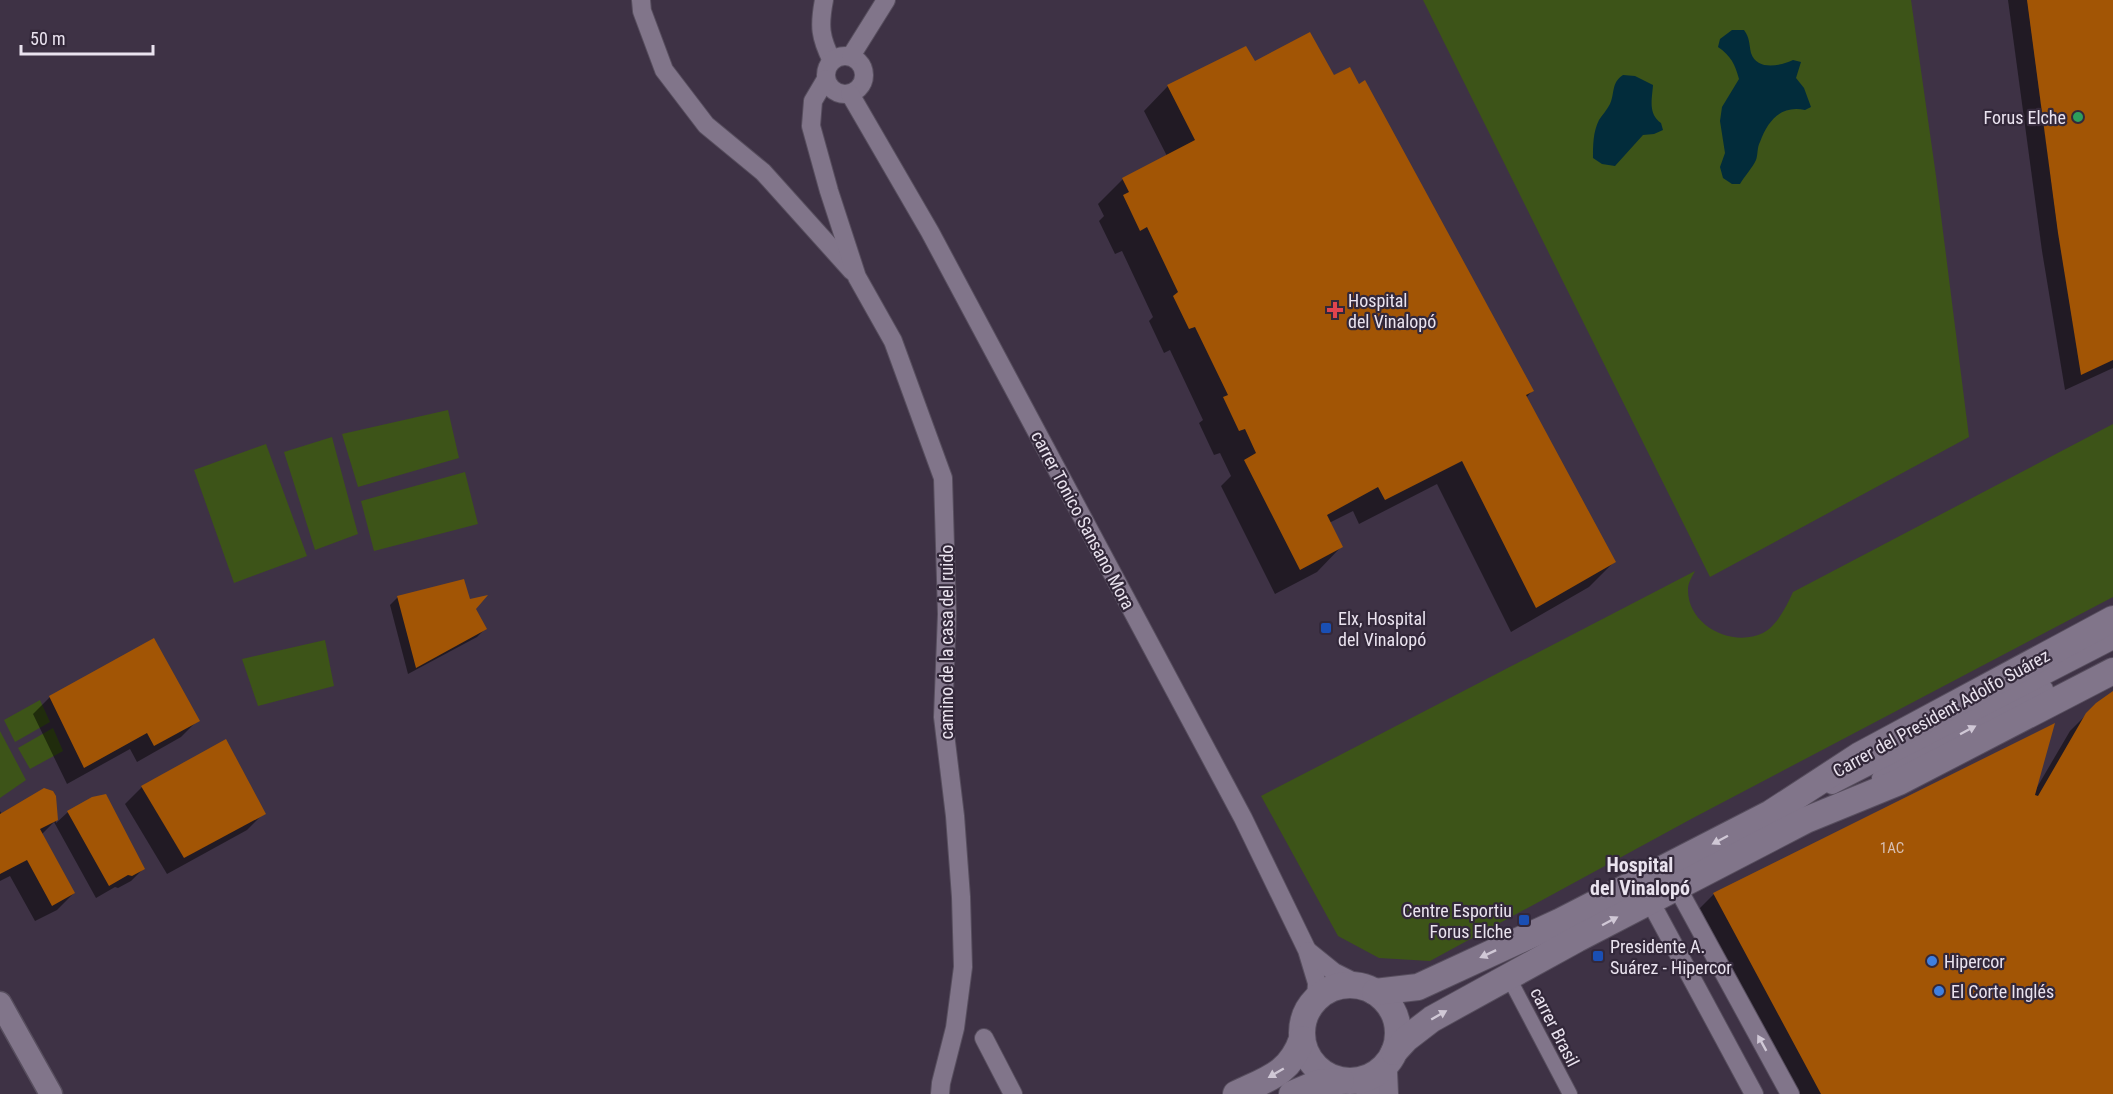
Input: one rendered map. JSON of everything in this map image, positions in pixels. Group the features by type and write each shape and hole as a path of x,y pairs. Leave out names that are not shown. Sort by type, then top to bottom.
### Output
{"main road":[{"name":"Carrer del President Adolfo Suárez","path":"1369,989 1418,987 1570,917 1771,813 1860,755 2113,619"},
{"name":"Carrer del President Adolfo Suárez","path":"1392,1056 1406,1039 1432,1019 1508,976 1806,820 1899,782 2113,670"},
{"path":"1292,1094 1318,1083 1346,1081 1372,1076 1385,1066 1392,1056 1398,1037 1397,1021 1390,1006 1369,989 1350,984 1335,987 1310,1005 1303,1020 1302,1039 1305,1052 1314,1065 1326,1076 1346,1081"},
{"path":"1236,1094 1282,1071 1289,1065 1302,1039"}],"street":[{"path":"641,0 642,11 664,70 706,125 763,172 857,277"},
{"path":"824,0 820,24 822,41 832,61"},
{"path":"851,56 886,0"},
{"path":"826,79 835,91 850,94 858,89 864,78 862,64 851,56 837,57 827,67 826,79 813,101 811,126 857,277"},
{"name":"carrer Tonico Sansano Mora","path":"850,94 930,232 1228,789 1307,950 1317,983 1316,999"},
{"name":"camino de la casa del ruido","path":"857,277 893,341 943,478 947,614 943,717 959,862 963,967 955,1028 940,1094"},
{"name":"Carrer del President Adolfo Suárez","path":"1771,813 1863,770 2113,640"},
{"name":"Carrer del President Adolfo Suárez","path":"1806,820 2113,652"},
{"path":"1677,887 1790,1094"},
{"path":"1650,901 1754,1094"},
{"name":"carrer Tonico Sansano Mora","path":"1307,950 1334,972 1369,989"},
{"name":"carrer Brasil","path":"1508,976 1570,1094"},
{"path":"0,1004 51,1094"},
{"path":"984,1038 1013,1094"},
{"path":"1389,1094 1388,1071 1392,1056"},
{"path":"1346,1081 1378,1094"}],"green space":[{"path":"1423,0 1911,0 1969,437 1710,577"},
{"path":"448,410 459,458 358,487 342,434"},
{"path":"2113,424 2113,597 1693,818 1430,961 1379,958 1338,936 1261,796 1695,571 1688,587 1690,602 1703,623 1725,635 1738,638 1763,633 1777,620 1793,592"},
{"path":"332,437 358,534 315,550 284,452"},
{"path":"266,444 307,556 234,583 194,470"},
{"path":"465,472 478,524 374,551 361,501"},
{"path":"325,640 334,686 258,706 242,659"},
{"path":"40,700 50,722 15,742 4,720"},
{"path":"53,728 63,751 30,769 18,748"},
{"path":"0,731 26,780 0,798"}],"water":[{"path":"1732,30 1744,30 1751,53 1758,63 1769,66 1793,60 1801,62 1796,78 1804,88 1811,107 1805,110 1782,112 1771,121 1759,144 1756,160 1740,184 1732,184 1723,178 1720,167 1725,153 1720,121 1722,107 1739,79 1732,61 1718,47 1720,39"},
{"path":"1623,75 1635,76 1653,85 1652,111 1663,130 1643,135 1615,166 1602,164 1593,158 1596,129 1612,100 1617,81"}],"building":[{"name":"Forus Elche","path":"2027,0 2113,0 2113,360 2081,375 2058,233"},
{"name":"Hospital del Vinalopó","path":"1310,32 1334,75 1350,67 1359,84 1365,80 1534,391 1526,395 1616,562 1536,608 1462,461 1385,500 1378,487 1327,515 1343,547 1300,570 1244,460 1256,453 1245,429 1239,431 1223,397 1228,395 1195,327 1189,329 1173,296 1178,292 1147,227 1140,231 1123,195 1129,192 1122,178 1195,140 1167,85 1246,46 1255,61"},
{"path":"464,579 470,599 488,595 476,609 487,629 416,668 397,596"},
{"path":"154,638 200,721 154,746 147,733 84,768 49,696"},
{"name":"El Corte Inglés","path":"2113,691 2113,1094 1821,1094 1713,893 2055,723 2035,795 2038,796 2086,713"},
{"path":"226,739 266,814 184,858 141,786"},
{"path":"44,788 53,791 56,796 58,820 40,829 75,893 52,906 27,860 0,874 0,814"},
{"path":"106,794 145,869 132,876 128,875 109,886 67,811 92,797"}],"place":[{"name":"Forus Elche","path":"2078,117"},
{"name":"Hospital del Vinalopó","path":"1335,310"},
{"name":"Elx, Hospital del Vinalopó","path":"1326,628"},
{"name":"Centre Esportiu Forus Elche","path":"1524,920"},
{"name":"Presidente A. Suárez - Hipercor","path":"1598,956"},
{"name":"Hipercor","path":"1932,961"},
{"name":"El Corte Inglés","path":"1939,991"}],"district":[{"name":"Hospital del Vinalopó","path":"1640,876"}]}
